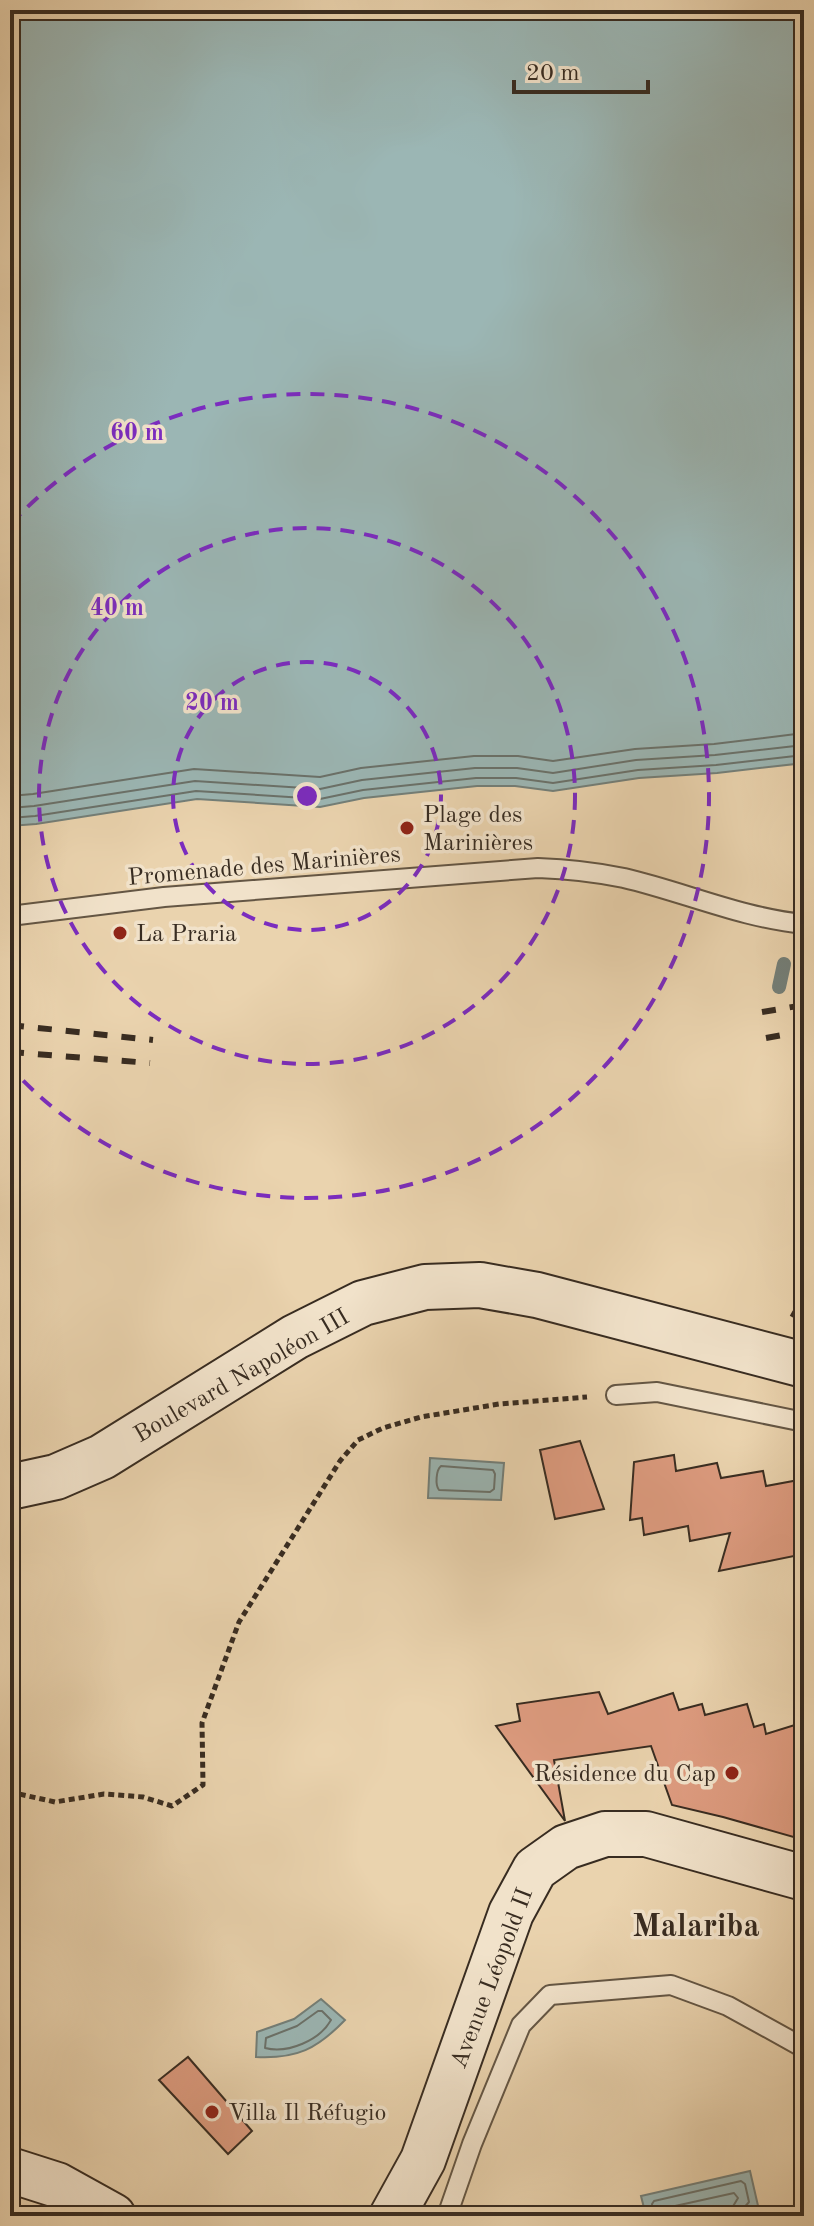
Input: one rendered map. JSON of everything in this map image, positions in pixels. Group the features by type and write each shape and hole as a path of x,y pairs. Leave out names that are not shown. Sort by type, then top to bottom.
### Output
{"main road":[{"name":"Boulevard Napoléon III","path":"10,1487 56,1477 102,1457 295,1337 363,1303 425,1287 480,1285 537,1295 804,1365"},
{"name":"Avenue Léopold II","path":"392,2216 423,2160 511,1913 535,1869 566,1847 605,1834 646,1834 804,1878"},
{"path":"10,2170 57,2185 113,2216"}],"lane":[{"name":"Promenade des Marinières","path":"10,916 177,896 538,868 580,870 625,878 759,917 804,924"},
{"path":"616,1395 657,1392 804,1422"},
{"path":"447,2216 472,2144 521,2025 550,1995 671,1985 728,2006 804,2048"}],"path":[{"path":"10,1792 55,1802 104,1794 143,1797 172,1806 203,1785 202,1723 239,1622 340,1461 358,1440 383,1428 421,1417 499,1404 616,1395"}],"water":[{"path":"10,10 804,10 804,763 639,778 553,791 515,786 477,786 364,798 320,807 197,799 10,826"},
{"path":"430,1458 504,1463 501,1500 428,1498"},
{"path":"321,1999 345,2020 335,2030 315,2045 295,2054 256,2057 257,2032 294,2019"},
{"path":"750,2171 759,2210 733,2216 646,2216 641,2196"}],"building":[{"path":"580,1441 604,1509 555,1519 540,1450"},
{"path":"674,1455 676,1471 717,1463 721,1478 763,1471 766,1486 804,1479 804,1554 719,1571 730,1533 690,1541 688,1526 644,1535 642,1518 630,1520 634,1462"},
{"name":"Résidence du Cap","path":"599,1692 608,1714 673,1693 679,1710 702,1704 705,1715 747,1704 754,1727 764,1724 766,1734 798,1724 804,1744 804,1840 672,1805 651,1746 554,1760 565,1821 496,1726 520,1721 517,1704"},
{"name":"Villa Il Réfugio","path":"188,2057 252,2131 228,2154 159,2080"}],"waterway":[{"path":"801,891 804,877"},
{"path":"779,987 784,964"}],"railway":[{"path":"762,1012 804,1005"},
{"path":"10,1025 153,1040"},
{"path":"766,1038 804,1031"},
{"path":"10,1052 150,1063"}],"place":[{"name":"Plage des Marinières","path":"407,828"},
{"name":"La Praria","path":"120,933"},
{"name":"Résidence du Cap","path":"732,1773"},
{"name":"Villa Il Réfugio","path":"212,2112"}],"district":[{"name":"Malariba","path":"696,1925"}]}
